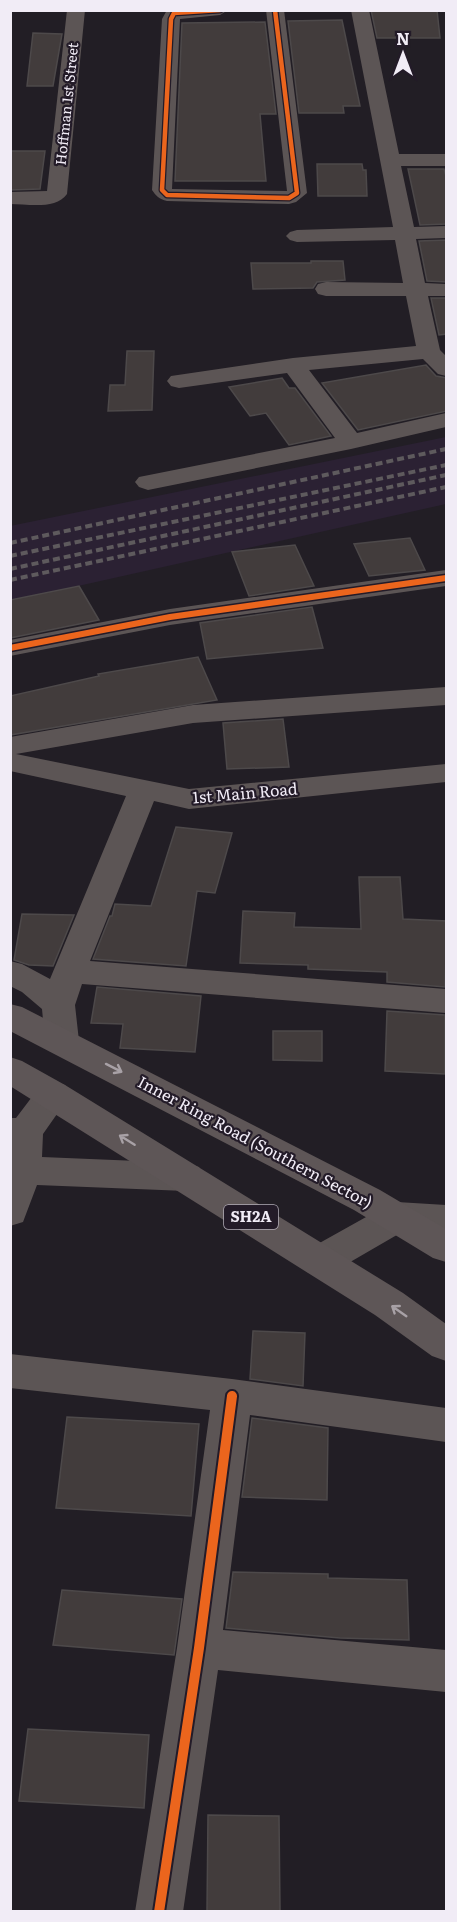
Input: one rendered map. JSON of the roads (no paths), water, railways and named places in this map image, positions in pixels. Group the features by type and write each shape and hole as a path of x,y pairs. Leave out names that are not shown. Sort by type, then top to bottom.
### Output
{"main road":[{"name":"Inner Ring Road (Southern Sector)","path":"10,1016 397,1217 447,1246"},
{"name":"SH2A","path":"10,1070 53,1094 389,1304 447,1345"}],"street":[{"name":"Hoffman 1st Street","path":"10,198 55,197 63,152 76,10"},
{"path":"220,10 174,13 171,19 162,189 167,195 289,198 297,194 275,10"},
{"path":"360,10 415,290 447,369"},
{"path":"391,160 447,160"},
{"path":"297,236 447,232"},
{"path":"326,289 447,290"},
{"path":"179,381 293,365 434,340"},
{"path":"293,365 351,442"},
{"path":"148,482 351,442 447,420"},
{"path":"10,648 170,617 445,583"},
{"path":"10,746 193,714 447,696"},
{"name":"1st Main Road","path":"10,762 189,799 447,773"},
{"path":"62,1041 58,1005 69,971 144,789"},
{"path":"69,971 447,1001"},
{"path":"10,972 34,984 58,1005"},
{"path":"10,1212 22,1170 18,1132 53,1094"},
{"path":"22,1170 186,1177"},
{"path":"320,1261 397,1217 447,1219"},
{"path":"10,1371 232,1396 447,1425"},
{"path":"159,1911 199,1648 232,1396"},
{"path":"199,1648 447,1671"}],"railway":[{"path":"10,543 446,449"},
{"path":"10,556 446,465"},
{"path":"10,569 446,475"},
{"path":"10,580 446,487"}]}
